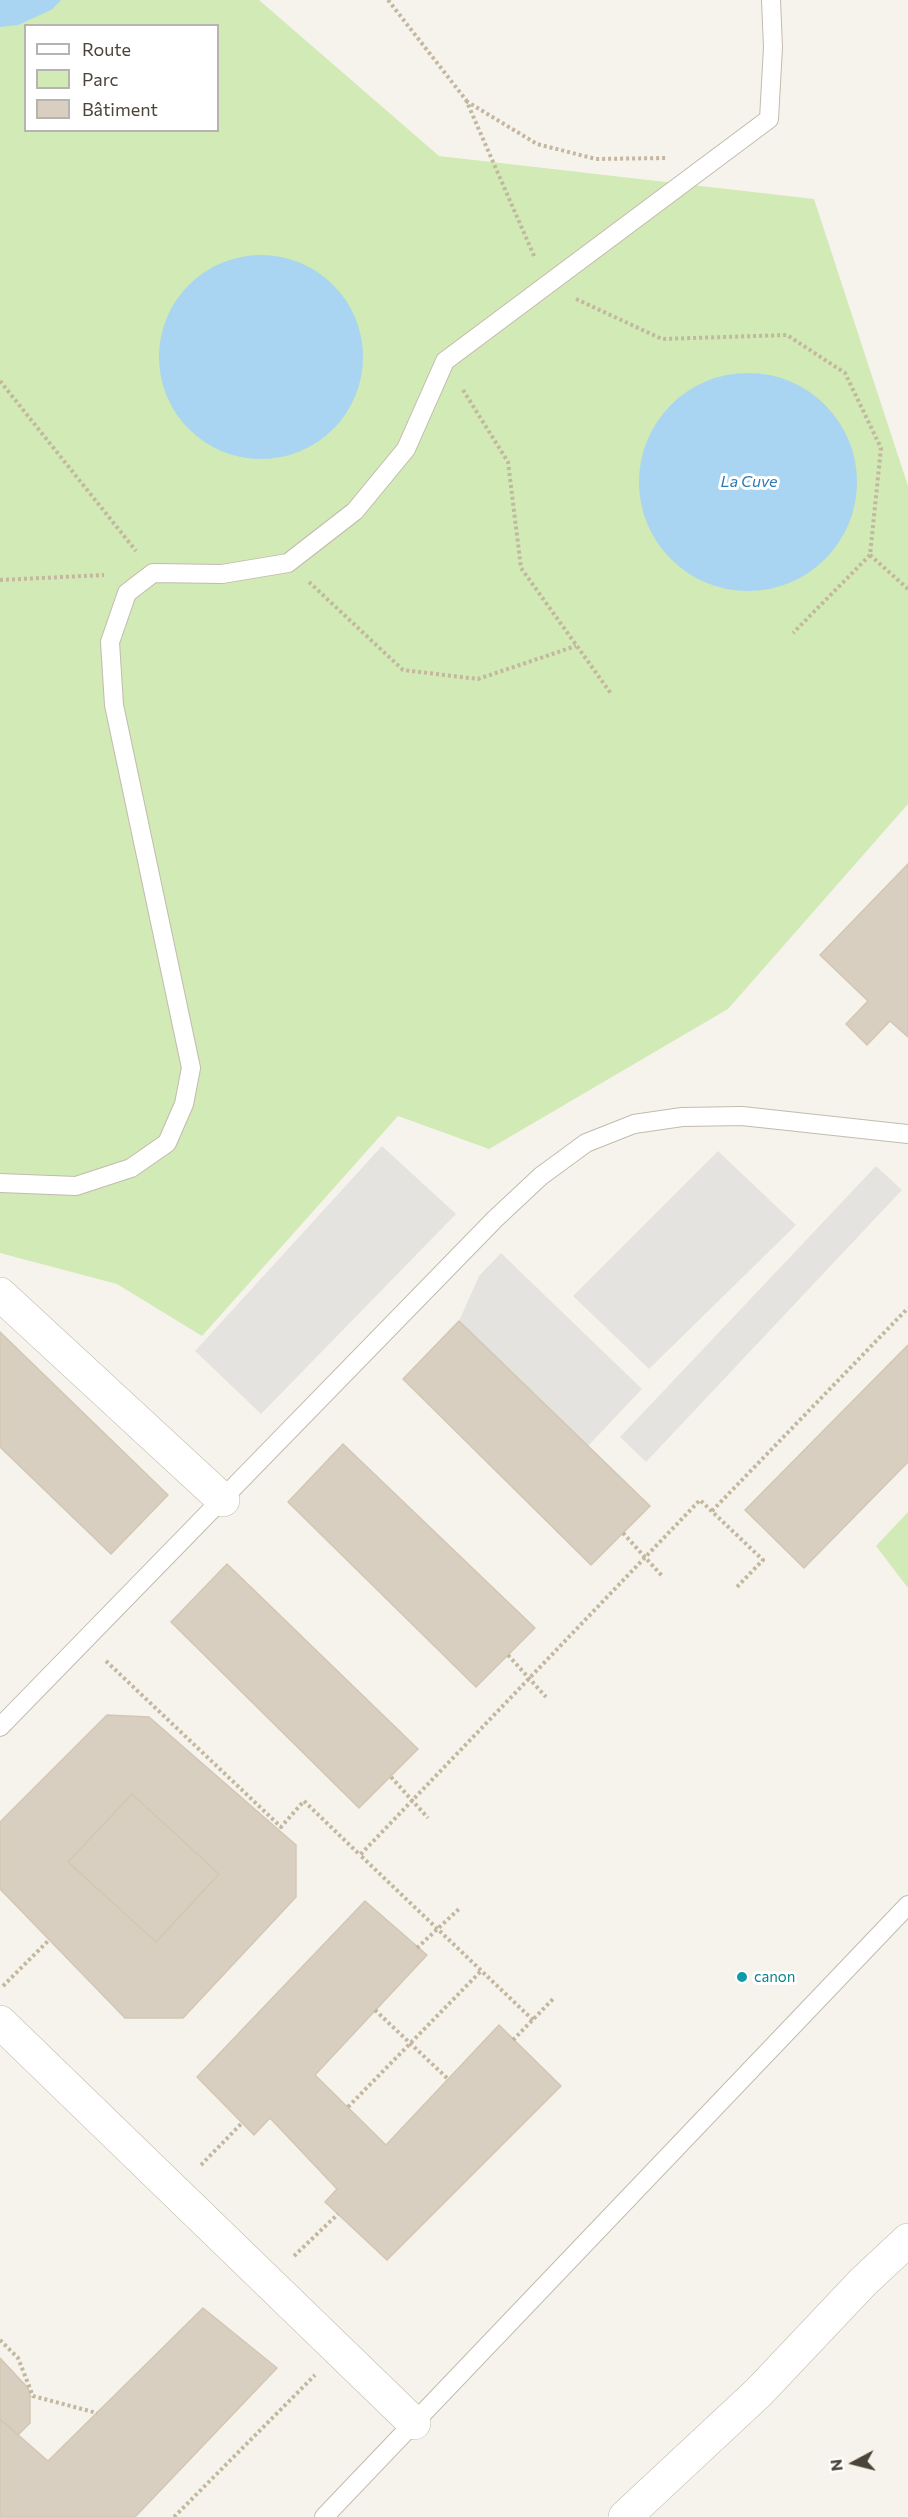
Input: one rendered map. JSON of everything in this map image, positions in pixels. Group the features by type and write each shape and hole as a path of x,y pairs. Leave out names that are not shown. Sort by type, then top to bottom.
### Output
{"street":[{"path":"0,1294 223,1500"},
{"path":"0,2022 414,2423"},
{"path":"625,2517 759,2392 863,2282 908,2240"}],"lane":[{"path":"0,1183 76,1186 131,1168 167,1143 184,1104 191,1068 114,705 110,642 127,593 153,573 222,573 288,563 355,511 406,449 445,361 769,119 773,47 771,0"},
{"path":"0,1727 495,1219 541,1176 586,1143 634,1124 682,1117 742,1116 908,1134"},
{"path":"324,2517 908,1905"}],"path":[{"path":"388,0 466,100 547,285 662,339 787,335 844,373 881,448 870,555 792,633"},
{"path":"466,100 537,144 596,159 719,157"},
{"path":"445,361 508,462 521,568 612,695"},
{"path":"0,381 153,573"},
{"path":"870,555 908,589"},
{"path":"288,563 404,670 478,679 576,646"},
{"path":"0,580 153,573"},
{"path":"712,1511 908,1308"},
{"path":"360,1855 700,1500 763,1560 736,1588"},
{"path":"623,1533 663,1577"},
{"path":"85,1641 281,1827 304,1801 533,2020"},
{"path":"508,1655 546,1697"},
{"path":"391,1777 428,1818"},
{"path":"417,1947 460,1908"},
{"path":"0,1989 49,1940"},
{"path":"348,2107 481,1971"},
{"path":"513,2040 553,1999"},
{"path":"375,2010 448,2079"},
{"path":"175,2191 242,2123"},
{"path":"268,2282 338,2214"},
{"path":"0,2340 18,2358 33,2396 97,2413"},
{"path":"174,2517 339,2351"}],"green space":[{"path":"0,0 259,0 439,156 814,199 908,486 908,804 728,1009 489,1149 398,1116 202,1336 117,1284 0,1253"},
{"path":"908,1512 908,1588 876,1546"}],"shaded area":[{"path":"382,1146 456,1214 261,1414 195,1351"},
{"path":"718,1151 796,1225 649,1369 573,1296"},
{"path":"876,1166 902,1190 646,1462 620,1437"},
{"path":"501,1253 642,1389 588,1446 459,1321 479,1276"}],"water":[{"path":"0,0 61,0 51,10 18,25 0,27"},
{"path":"261,255 281,257 300,263 333,285 355,318 361,337 363,357 361,377 355,396 333,429 300,451 281,457 261,459 241,457 222,451 189,429 167,396 161,377 159,357 161,337 167,318 189,285 222,263 241,257"},
{"name":"La Cuve","path":"737,373 759,373 790,381 809,391 825,405 839,421 849,440 857,471 853,514 849,524 839,543 825,559 809,573 780,587 759,591 737,591 716,587 687,573 657,543 643,514 639,493 639,471 643,450 657,421 687,391 716,377"}],"building":[{"path":"908,864 908,1037 890,1021 867,1045 846,1024 868,1001 820,955"},
{"path":"459,1321 650,1506 591,1565 403,1379"},
{"path":"0,1332 168,1495 111,1554 0,1447"},
{"path":"908,1345 908,1462 804,1568 745,1510"},
{"path":"343,1444 535,1628 476,1687 288,1502"},
{"path":"227,1564 418,1749 359,1808 171,1622"},
{"path":"107,1715 149,1717 296,1845 296,1897 183,2018 125,2018 0,1889 0,1822","holes":["132,1794 219,1874 156,1942 68,1862"]},
{"path":"132,1794 219,1874 156,1942 68,1862"},
{"path":"365,1901 427,1955 315,2075 386,2145 499,2025 561,2086 387,2260 325,2202 337,2189 270,2118 254,2135 197,2077"},
{"path":"203,2308 277,2368 135,2517 0,2517 0,2419 48,2461"},
{"path":"0,2358 28,2388 30,2395 30,2423 18,2435 0,2419"}],"place":[{"name":"canon","path":"742,1977"}]}
